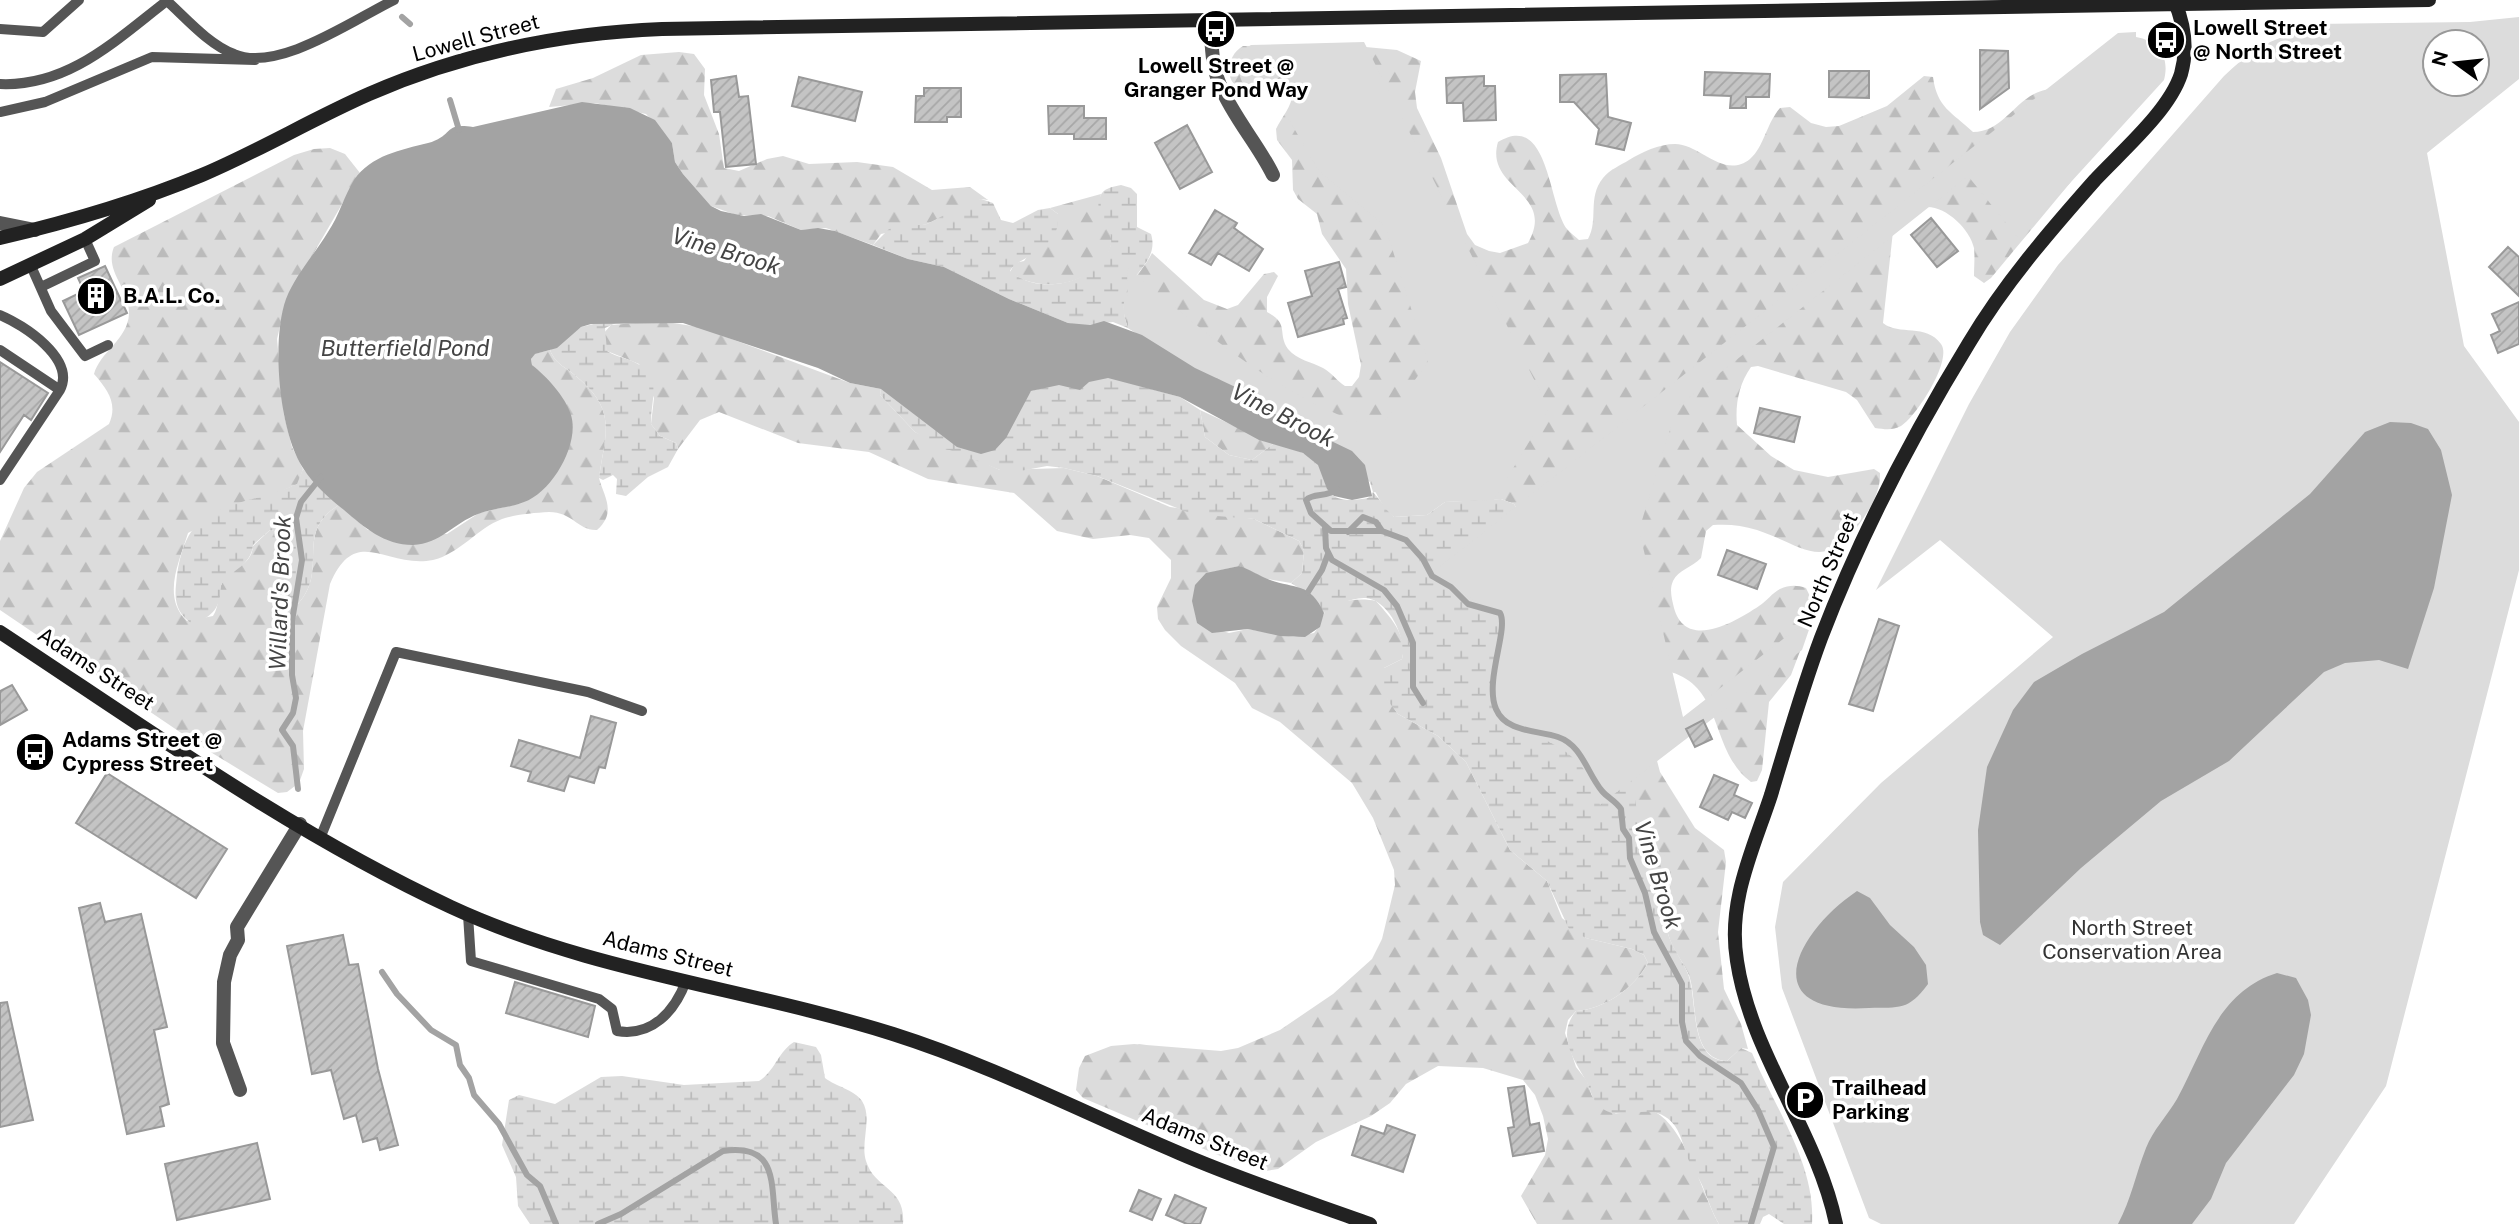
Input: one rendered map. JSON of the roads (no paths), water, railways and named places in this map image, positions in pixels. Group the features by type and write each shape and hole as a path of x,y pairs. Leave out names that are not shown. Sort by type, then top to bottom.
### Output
{"main road":[{"name":"Lowell Street","path":"164,190 237,160 345,105 411,77 511,46 594,33 676,29 2174,2 2429,0"},
{"name":"North Street","path":"1836,1224 1826,1188 1767,1057 1744,992 1734,934 1741,882 1807,677 1867,531 1957,363 1990,310 2038,246 2156,114 2176,85 2183,65 2184,44 2183,26 2174,2"},
{"path":"0,238 36,230 164,190"},
{"path":"0,279 85,239 164,190"},
{"name":"Adams Street","path":"0,632 239,788 404,884 468,915 564,949 817,1013 912,1041 1198,1161 1370,1224"}],"street":[{"path":"1210,20 1213,63 1220,86 1261,149 1273,175"},
{"path":"0,223 36,230"},
{"path":"240,1090 223,1043 224,982 230,955 238,940 237,927 300,824"}],"lane":[{"path":"0,29 43,33 79,0"},
{"path":"0,84 40,80 88,61 167,0 222,48 256,60"},
{"path":"0,112 44,102 152,57 256,60 288,53 394,0"},
{"path":"41,287 95,261 85,239"},
{"path":"31,266 51,311 85,356 108,345"},
{"path":"0,315 27,331 56,358 64,377 61,390 0,480"},
{"path":"0,350 61,390"},
{"path":"321,836 396,652 589,692 642,711"},
{"path":"468,915 471,961 599,999 612,1009 617,1031 631,1032 652,1026 672,1008 686,981"}],"water":[{"name":"Butterfield Pond","path":"582,102 630,108 655,120 672,143 675,162 683,174 711,206 721,211 744,216 761,214 801,230 818,228 835,231 908,259 944,267 1009,299 1068,323 1090,325 1104,321 1142,335 1195,368 1246,392 1273,413 1352,451 1365,465 1372,496 1352,500 1334,496 1327,489 1318,465 1303,453 1259,440 1180,397 1108,378 1089,382 1080,390 1059,385 1031,391 1006,438 995,450 981,454 957,447 881,389 850,383 818,368 683,323 591,324 581,327 557,348 535,354 531,359 532,365 560,394 571,415 573,427 561,466 544,488 524,502 469,518 423,544 393,542 375,534 359,523 307,474 288,432 278,361 281,317 290,290 332,226 354,180 378,159 436,140 457,126 473,127"},
{"path":"2390,422 2411,423 2428,429 2441,450 2452,495 2434,588 2408,669 2379,660 2345,663 2324,672 2229,761 2161,801 2081,868 2000,945 1983,935 1980,922 1978,830 1987,767 2013,710 2034,682 2164,612 2310,494 2365,432"},
{"path":"1239,566 1270,580 1307,591 1319,603 1324,613 1320,627 1305,637 1280,636 1248,629 1212,633 1197,623 1192,601 1195,585 1206,573"},
{"path":"1857,891 1870,898 1890,925 1914,947 1926,965 1928,984 1915,999 1903,1006 1833,1007 1810,999 1798,985 1797,968 1803,948 1835,908"},
{"path":"2277,973 2296,978 2308,1000 2311,1015 2304,1054 2294,1075 2226,1163 2211,1199 2192,1224 2118,1224 2149,1141 2177,1099 2215,1025 2226,1008 2240,994"}],"waterway":[{"name":"Vine Brook","path":"402,17 410,24"},
{"name":"Vine Brook","path":"450,100 459,130"},
{"name":"Willard's Brook","path":"298,789 293,746 282,730 293,713 296,698 292,675 292,621 302,560 296,518 301,502 321,477"},
{"name":"Vine Brook","path":"1337,489 1306,500 1311,513 1331,531 1382,531 1406,540 1423,559 1432,576 1451,587 1468,604 1500,613 1502,621 1493,684 1496,709 1507,723 1515,727 1558,737 1573,746 1602,791 1621,809 1623,829 1629,838 1630,858 1645,893 1654,932 1682,984 1682,1022 1686,1041 1700,1056 1741,1083 1758,1110 1774,1147 1751,1224"},
{"path":"1348,532 1363,517 1376,522 1382,531"},
{"path":"1325,528 1326,548 1332,560 1384,590 1397,606 1413,643 1413,687 1423,703"},
{"path":"1308,592 1322,570 1328,554"},
{"name":"Willard's Brook","path":"382,972 397,994 431,1030 456,1045 460,1065 469,1078 474,1095 499,1124 527,1175 540,1186 556,1224"},
{"path":"598,1224 621,1214 723,1151 741,1150 754,1154 769,1170 776,1224"}],"place":[{"name":"Lowell Street @ Granger Pond Way","path":"1216,29"},
{"name":"Lowell Street @ North Street","path":"2166,40"},
{"name":"B.A.L. Co.","path":"96,296"},
{"name":"Adams Street @ Cypress Street","path":"35,752"},
{"name":"Trailhead Parking","path":"1805,1100"}],"park label":[{"name":"North Street Conservation Area","path":"2132,940"}]}
